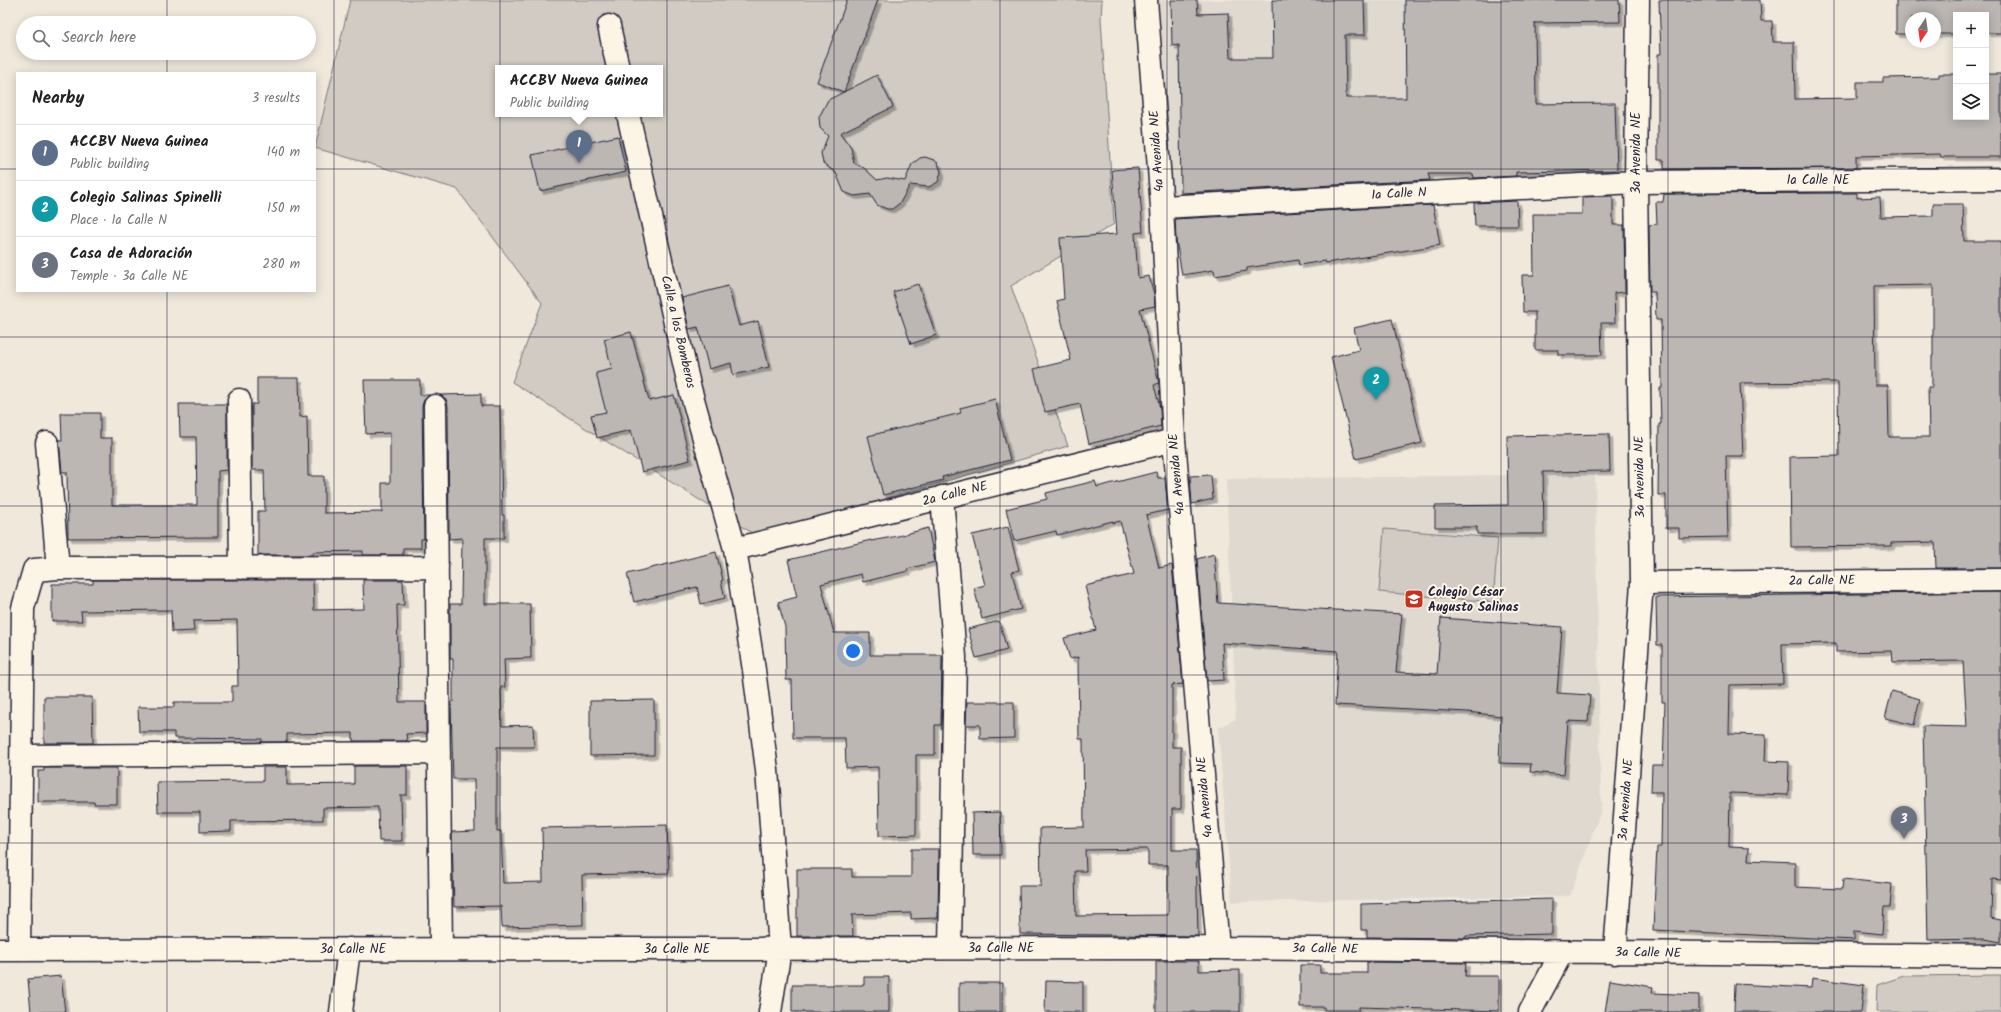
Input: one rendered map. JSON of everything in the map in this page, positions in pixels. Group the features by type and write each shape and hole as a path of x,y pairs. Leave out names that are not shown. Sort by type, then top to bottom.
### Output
{"main road":[{"name":"4a Avenida NE","path":"1146,0 1162,207 1174,440 1218,948"},
{"name":"3a Avenida NE","path":"1615,952 1642,583 1636,182 1638,0"},
{"path":"609,26 617,65"},
{"name":"Calle a los Bomberos","path":"629,117 689,384 735,549 754,670 767,770 780,949 770,1012"},
{"name":"1a Calle NE","path":"1636,182 2001,179"},
{"name":"1a Calle N","path":"1162,207 1636,182"},
{"path":"239,400 241,568"},
{"path":"435,406 441,949"},
{"name":"2a Calle NE","path":"735,549 1174,440"},
{"path":"47,443 58,568"},
{"path":"942,497 955,657 950,948"},
{"path":"9,950 22,756 23,608 34,570 58,568 437,567"},
{"name":"2a Calle NE","path":"1642,583 2001,580"},
{"path":"22,756 439,753"},
{"name":"3a Calle NE","path":"9,950 1218,948 2001,956"},
{"path":"341,1012 349,949"},
{"path":"1530,1012 1562,952"}],"shaded area":[{"path":"350,0 1102,0 1101,19 1114,224 1011,286 1068,446 757,536 512,382 542,303 457,189 316,148"},
{"path":"1151,0 1634,0 1636,182 1164,204"},
{"name":"Colegio César Augusto Salinas","path":"1595,474 1601,810 1570,896 1232,902 1218,728 1236,719 1226,479"},
{"path":"1384,529 1498,538 1493,602 1379,592"},
{"path":"2001,975 2001,1012 1876,1012 1877,985 1904,976"}],"building":[{"path":"847,0 878,0 844,92 817,82"},
{"path":"1171,0 1197,0 1198,14 1228,13 1230,58 1273,58 1272,0 1364,0 1365,35 1345,35 1346,98 1406,98 1405,0 1619,0 1620,22 1535,23 1536,104 1615,103 1617,170 1516,172 1516,176 1474,178 1473,174 1428,174 1430,180 1181,193 1179,45 1172,46"},
{"path":"1659,0 1760,0 1761,21 1772,21 1773,42 1794,42 1795,99 1857,98 1857,82 1883,82 1883,78 1939,77 1939,74 1953,74 1953,120 1989,120 1989,74 2001,74 2001,157 1941,157 1940,154 1856,156 1856,168 1664,169 1664,160 1658,160 1658,54 1661,54"},
{"path":"1896,0 2001,0 2001,33 1989,33 1989,12 1953,12 1953,34 1941,34 1941,12 1905,12 1905,34 1896,34"},
{"path":"877,75 893,107 840,133 851,148 854,163 864,168 877,180 887,178 905,181 912,164 920,158 925,157 938,163 941,172 938,182 929,187 910,185 900,203 892,209 887,209 877,205 870,194 854,196 844,192 836,173 823,163 821,153 828,136 820,128 819,117 828,100"},
{"path":"618,136 626,172 540,191 532,155"},
{"path":"1138,168 1143,232 1135,233 1138,278 1149,276 1154,294 1155,306 1140,309 1159,383 1154,385 1160,408 1161,426 1089,444 1080,404 1045,412 1034,369 1071,360 1057,301 1064,299 1060,238 1117,234 1112,170"},
{"path":"1857,193 1857,198 1880,197 1881,217 1933,216 1933,204 1963,204 1964,241 2001,241 2001,568 1936,568 1935,542 1891,543 1891,546 1791,547 1790,457 1839,456 1838,382 1740,383 1743,456 1726,456 1728,537 1679,538 1679,528 1666,528 1666,495 1658,495 1659,424 1661,424 1660,388 1662,388 1661,320 1656,320 1655,292 1650,292 1649,225 1657,224 1656,202 1663,202 1664,194","holes":["1933,285 1932,387 1928,387 1929,437 1889,437 1888,385 1875,385 1874,286"]},
{"path":"1613,196 1613,225 1624,225 1625,292 1614,293 1615,323 1601,323 1602,355 1558,355 1558,350 1535,350 1535,312 1523,312 1522,275 1534,275 1533,214 1582,214 1582,197"},
{"path":"1517,201 1518,226 1475,226 1474,203"},
{"path":"1433,205 1440,245 1326,263 1325,261 1299,265 1298,260 1247,268 1247,271 1215,276 1214,270 1182,275 1176,240 1175,219"},
{"path":"918,284 936,335 911,344 893,292"},
{"path":"728,286 739,326 758,321 769,367 733,375 731,363 709,369 698,327 689,329 682,298"},
{"path":"1392,319 1422,443 1356,459 1331,357 1359,350 1354,328"},
{"path":"631,332 649,401 674,395 690,460 642,472 631,430 597,438 591,415 606,412 596,373 612,369 604,339"},
{"path":"257,378 299,378 300,417 307,416 308,476 324,476 324,513 382,512 382,483 390,483 390,433 366,434 364,380 420,380 420,395 430,395 424,400 422,406 424,539 421,539 421,548 403,548 403,555 363,555 363,551 313,552 313,555 258,555 258,511 265,511 264,470 252,470 252,404 257,404"},
{"path":"481,394 481,406 500,406 502,515 504,515 504,538 485,538 485,604 530,604 531,658 504,659 505,687 501,687 502,726 533,725 534,747 497,747 497,831 501,831 503,883 543,882 542,828 667,825 669,873 582,875 583,925 502,927 501,906 454,907 452,832 475,831 474,779 453,779 451,702 453,702 453,659 450,659 450,604 461,604 462,538 449,539 448,406 446,399 440,395"},
{"path":"995,399 1010,460 942,477 943,480 883,495 868,436 961,413 960,408"},
{"path":"179,404 227,404 227,470 218,471 218,537 68,538 67,472 62,472 59,440 62,440 61,413 100,413 100,438 112,438 112,505 197,505 196,437 180,437"},
{"path":"1609,434 1610,471 1543,472 1544,534 1477,534 1477,527 1435,527 1435,506 1508,505 1507,436"},
{"path":"1156,472 1158,478 1165,478 1168,510 1146,515 1159,568 1172,565 1183,684 1172,685 1172,747 1181,747 1181,809 1172,809 1172,850 1196,850 1198,936 1020,934 1019,886 1041,886 1040,828 1084,827 1083,739 1079,739 1078,657 1070,659 1064,638 1096,630 1085,586 1134,574 1120,521 1113,523 1113,521 1057,535 1056,531 1014,541 1006,509 1047,499 1046,493 1095,481 1097,487","holes":["1148,849 1148,865 1168,865 1168,915 1076,916 1075,871 1086,871 1085,850"]},
{"path":"1211,475 1213,499 1192,504 1190,476"},
{"path":"1008,527 1019,570 1012,572 1021,609 982,619 974,588 985,585 972,535"},
{"path":"928,528 935,562 907,569 908,571 863,582 861,574 821,584 834,633 870,633 870,655 942,655 941,725 935,725 935,755 916,755 916,835 879,836 878,767 846,768 845,738 793,738 792,680 786,680 785,627 778,602 797,597 788,560"},
{"path":"716,552 723,580 721,581 725,598 701,604 697,587 634,602 627,574"},
{"path":"1214,554 1218,603 1402,614 1396,672 1437,674 1441,618 1562,627 1557,693 1590,695 1588,722 1568,721 1564,775 1530,772 1531,764 1499,763 1501,716 1467,712 1335,705 1338,651 1222,643 1224,680 1207,681 1197,559"},
{"path":"93,580 313,580 314,610 364,609 363,580 403,580 404,605 397,605 399,702 426,702 426,733 406,734 407,741 353,741 353,733 287,734 287,742 262,742 262,739 174,738 174,732 139,732 138,707 174,707 174,702 232,702 232,686 238,686 237,620 193,621 194,631 172,632 171,610 81,611 82,621 52,621 52,584 93,584"},
{"path":"2001,592 2001,880 1992,879 1991,918 2001,920 2001,942 1985,939 1928,940 1923,726 1967,727 1963,661 1893,662 1892,651 1836,652 1836,643 1782,644 1783,684 1730,685 1729,734 1766,735 1765,761 1789,762 1788,795 1730,793 1729,847 1749,848 1748,860 1795,862 1795,887 1842,889 1843,879 1892,884 1890,907 1884,907 1882,934 1854,931 1854,940 1653,930 1657,847 1661,847 1662,792 1651,792 1652,765 1663,765 1665,702 1662,702 1662,645 1657,645 1656,597"},
{"path":"999,621 1007,650 976,658 968,629"},
{"path":"1892,691 1920,699 1914,725 1885,718"},
{"path":"44,697 92,697 93,743 44,743"},
{"path":"654,700 654,755 590,756 590,701"},
{"path":"967,702 1014,702 1014,738 980,739 980,725 966,725"},
{"path":"354,766 407,766 407,795 401,795 402,841 379,841 378,807 323,808 323,820 231,821 231,831 200,832 200,812 158,812 157,782 263,781 263,767 287,767 287,785 354,784"},
{"path":"44,768 117,768 117,804 94,804 94,802 38,802 38,771 44,771"},
{"path":"1000,812 1001,855 973,855 972,813"},
{"path":"911,849 939,849 938,918 911,919 911,913 852,915 853,936 797,936 797,869 852,869 852,877 911,877"},
{"path":"1552,899 1552,934 1466,936 1466,938 1367,937 1367,930 1361,930 1361,904"},
{"path":"1156,961 1199,961 1199,971 1240,970 1240,1012 1156,1012"},
{"path":"1367,962 1466,963 1465,976 1499,976 1499,1011 1359,1007 1359,1010 1324,1010 1324,1007 1300,1007 1300,965 1320,965 1320,973 1367,973"},
{"path":"61,976 65,1012 31,1012 28,979"},
{"path":"864,977 889,977 889,1012 792,1012 792,985 864,985"},
{"path":"1812,978 1864,985 1861,1012 1734,1012 1735,984 1811,988"},
{"path":"1610,980 1653,987 1652,993 1699,995 1699,1012 1605,1012"},
{"path":"1046,981 1083,982 1083,1012 1045,1012"},
{"path":"959,983 1002,983 1002,1012 959,1012"}],"place":[{"name":"ACCBV Nueva Guinea","path":"579,163"},
{"name":"Colegio Salinas Spinelli","path":"1376,400"},
{"name":"Colegio César Augusto Salinas","path":"1414,599"},
{"name":"Casa de Adoración","path":"1904,839"}]}
